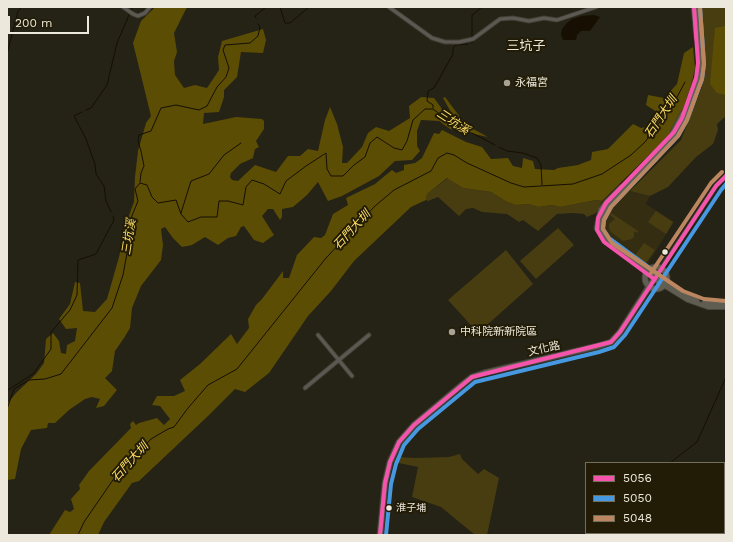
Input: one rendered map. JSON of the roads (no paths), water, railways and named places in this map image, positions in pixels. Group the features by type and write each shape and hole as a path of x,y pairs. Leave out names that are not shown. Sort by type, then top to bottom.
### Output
{"main road":[{"path":"647,271 608,247 597,230 598,218 606,203 674,132 682,118 696,78 698,63 694,7"},
{"path":"698,7 700,30 700,69 698,82 682,126 672,140 603,212 600,231 606,241 664,285 688,300 702,306 726,307"},
{"path":"656,267 661,269 667,276 664,285 657,289 650,287 646,282 645,277 647,271 656,267"},
{"name":"文化路","path":"380,535 385,483 390,462 399,442 414,425 472,377 611,342 620,332 655,278"},
{"path":"664,285 694,300 715,304 726,303"}],"street":[{"path":"123,7 138,16 145,13 150,7"},
{"path":"390,7 432,38 444,42 460,42 473,39 500,19 512,18 529,21 544,18 557,20 596,7"},
{"name":"文化路","path":"655,278 716,186 726,176"},
{"path":"318,335 352,376"},
{"path":"305,388 369,335"}],"waterway":[{"path":"7,54 18,11 22,7"},
{"path":"256,18 255,16 266,7"},
{"path":"280,7 285,23 290,23 309,7"},
{"path":"472,36 472,15 482,7"},
{"path":"86,110 91,108 107,85 117,43 129,15"},
{"path":"140,182 141,173 144,166 138,141 139,135 151,131 161,108 176,105 199,110 207,106 217,87 226,77 229,68 223,50 225,45 250,43 258,36 260,27 258,24"},
{"path":"433,108 433,105 427,101 428,91 434,88 453,54 453,48 456,45 468,44"},
{"name":"石門大圳","path":"78,535 84,522 115,477 151,439 174,427 208,385 237,369 326,258 375,206 394,190 431,171 438,158 447,153 511,183 524,187 573,184 602,174 631,155 645,142 675,101 685,82"},
{"name":"三坑溪","path":"7,409 14,389 29,380 45,379 61,374 112,308 123,275 129,242 131,218 138,201 135,189 140,183 147,185 152,197 158,203 176,200 181,214 188,222 201,217 217,217 219,201 228,201 243,205 246,187 252,180 264,184 280,194 286,181 326,153 327,169 331,176 343,176 365,157 370,143 377,137 394,148 402,150 407,141 413,120 425,109 433,109 460,129 474,134 495,145"},
{"path":"82,112 74,116 86,139 95,164 96,174 104,186 106,201 111,212"},
{"path":"181,213 191,181 209,174 224,155 241,143"},
{"name":"三坑溪","path":"499,147 507,151 523,153 537,158 541,165 542,185"},
{"path":"8,390 33,374 51,349 51,332 70,310 77,295 78,260 96,254 114,220 113,216"},
{"path":"671,462 697,442 726,377"}],"place":[{"name":"永福宮","path":"507,83"},
{"name":"中科院新新院區","path":"452,332"},
{"name":"淮子埔","path":"389,508"}],"district":[{"name":"三坑子","path":"526,46"}]}
